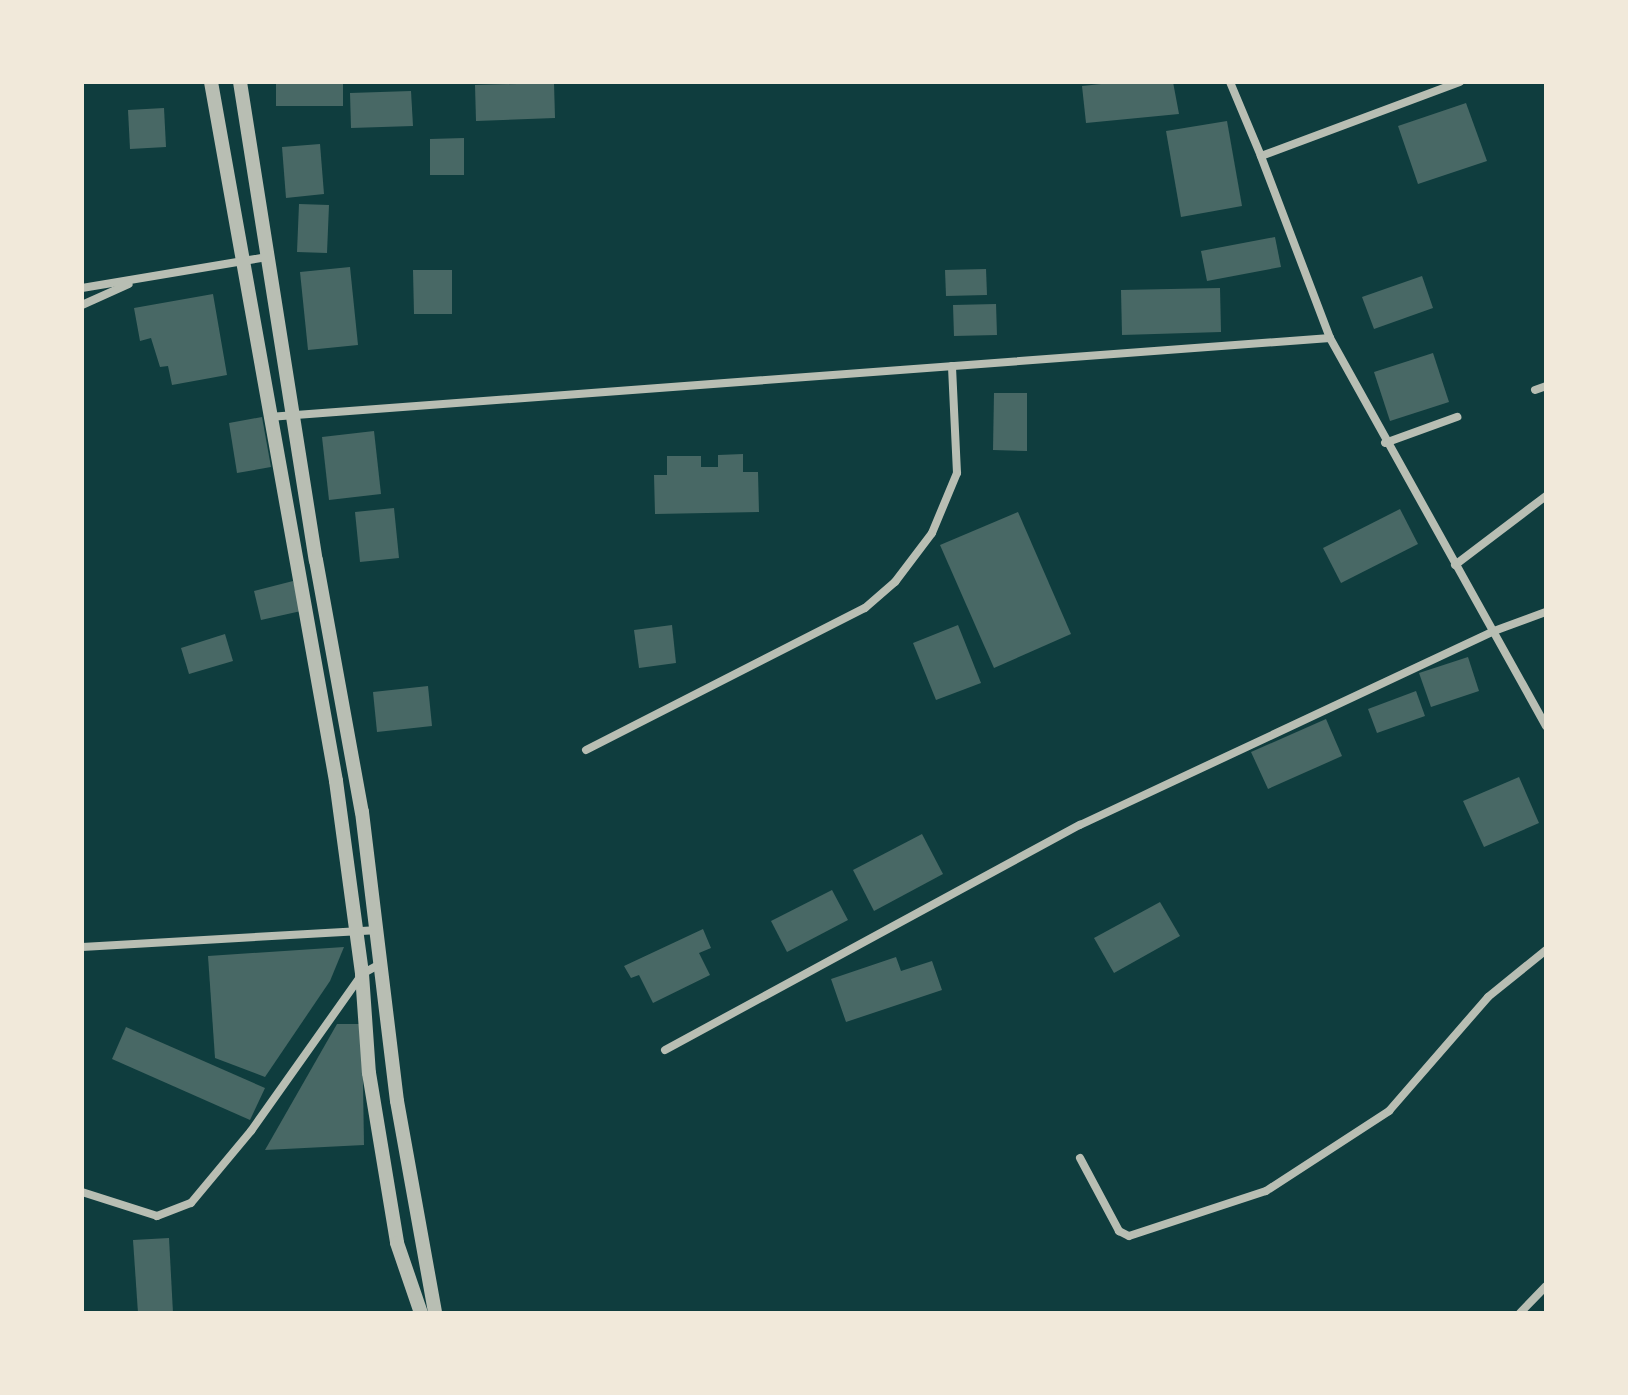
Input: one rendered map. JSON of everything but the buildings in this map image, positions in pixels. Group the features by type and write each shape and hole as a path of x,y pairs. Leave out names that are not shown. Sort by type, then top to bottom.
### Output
{"street":[{"path":"211,82 239,262 324,707 357,932 369,1073 397,1243 421,1313"},
{"path":"240,82 293,415 362,812 378,965 435,1313"},
{"path":"1230,82 1330,338 1385,443 1546,726"},
{"path":"1261,156 1460,82"},
{"path":"82,288 268,257"},
{"path":"82,305 142,278"},
{"path":"268,417 1330,338"},
{"path":"586,750 865,608 895,582 932,533 957,473 952,366"},
{"path":"1535,390 1546,386"},
{"path":"1385,443 1457,417"},
{"path":"1455,565 1546,496"},
{"path":"665,1050 1080,825 1494,631 1546,612"},
{"path":"82,947 375,930"},
{"path":"1080,1158 1119,1231 1129,1236 1266,1191 1389,1111 1488,997 1546,950"},
{"path":"82,1192 157,1216 191,1203 251,1131 362,974 378,965"},
{"path":"1520,1313 1546,1286"}]}
